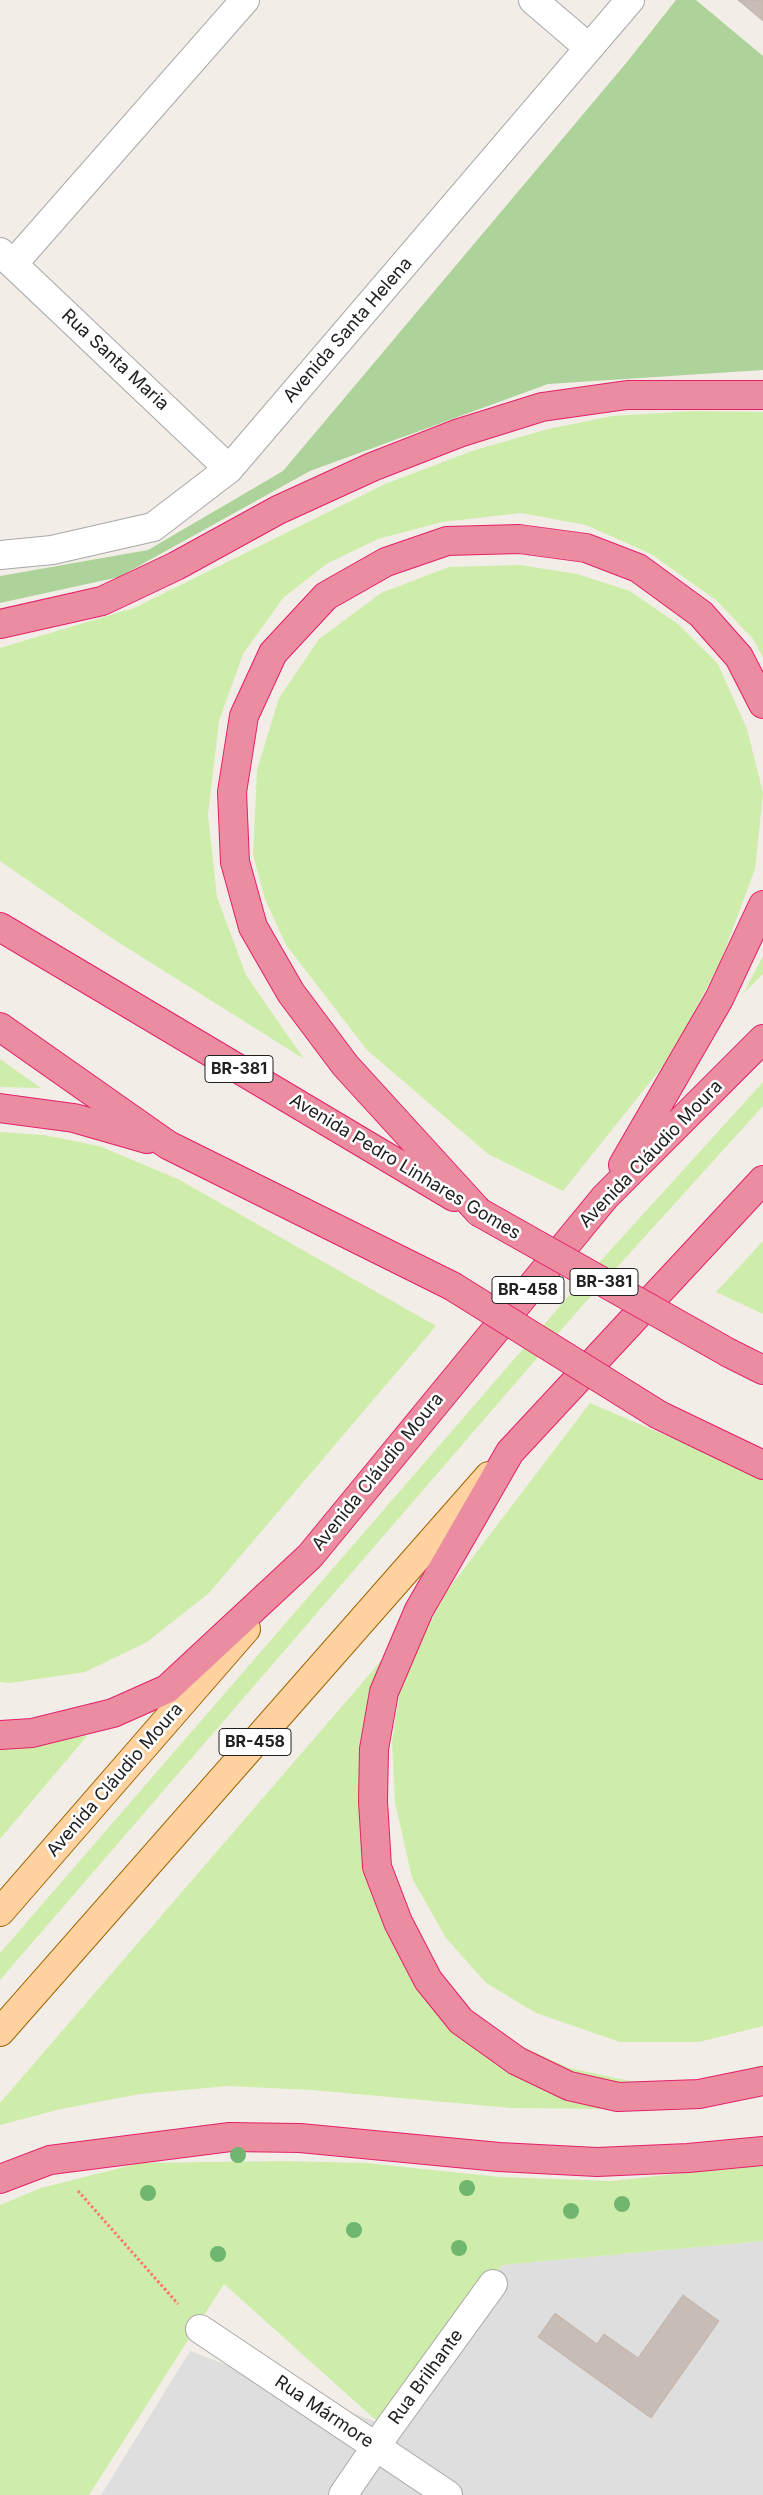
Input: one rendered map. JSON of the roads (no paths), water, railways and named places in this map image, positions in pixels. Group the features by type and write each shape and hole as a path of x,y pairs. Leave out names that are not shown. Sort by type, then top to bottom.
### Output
{"highway":[{"path":"0,624 102,600 176,566 278,510 372,467 459,432 533,410 627,395 763,395"},
{"path":"479,1212 345,1065 291,993 253,927 236,862 232,792 244,716 273,653 326,596 386,562 447,541 518,538 586,548 638,568 701,614 739,657 763,704"},
{"path":"605,1197 719,999 763,905"},
{"name":"Avenida Pedro Linhares Gomes","path":"0,927 479,1212 729,1353 763,1370"},
{"path":"0,1027 168,1145 452,1286 659,1415 763,1465"},
{"name":"Avenida Cláudio Moura","path":"310,1556 605,1197 763,1039"},
{"path":"0,1108 74,1118 168,1145"},
{"name":"BR-458","path":"510,1452 763,1180"},
{"path":"510,1452 418,1610 384,1692 374,1749 373,1802 377,1867 398,1922 428,1980 461,2020 517,2061 569,2086 618,2097 699,2094 763,2081"},
{"path":"0,1735 32,1733 113,1713 168,1689 310,1556"},
{"path":"0,2179 50,2160 230,2137 300,2138 499,2157 597,2162 688,2158 763,2151"}],"main road":[{"name":"BR-458","path":"0,2032 510,1452"},
{"name":"Avenida Cláudio Moura","path":"0,1912 310,1556"}],"street":[{"path":"7,258 245,0"},
{"path":"533,0 589,48"},
{"name":"Avenida Santa Helena","path":"0,555 52,550 153,527 229,469 630,0"},
{"name":"Rua Santa Maria","path":"7,258 229,469"},
{"name":"Rua Brilhante","path":"343,2495 493,2284"},
{"name":"Rua Mármore","path":"200,2329 448,2495"}]}
